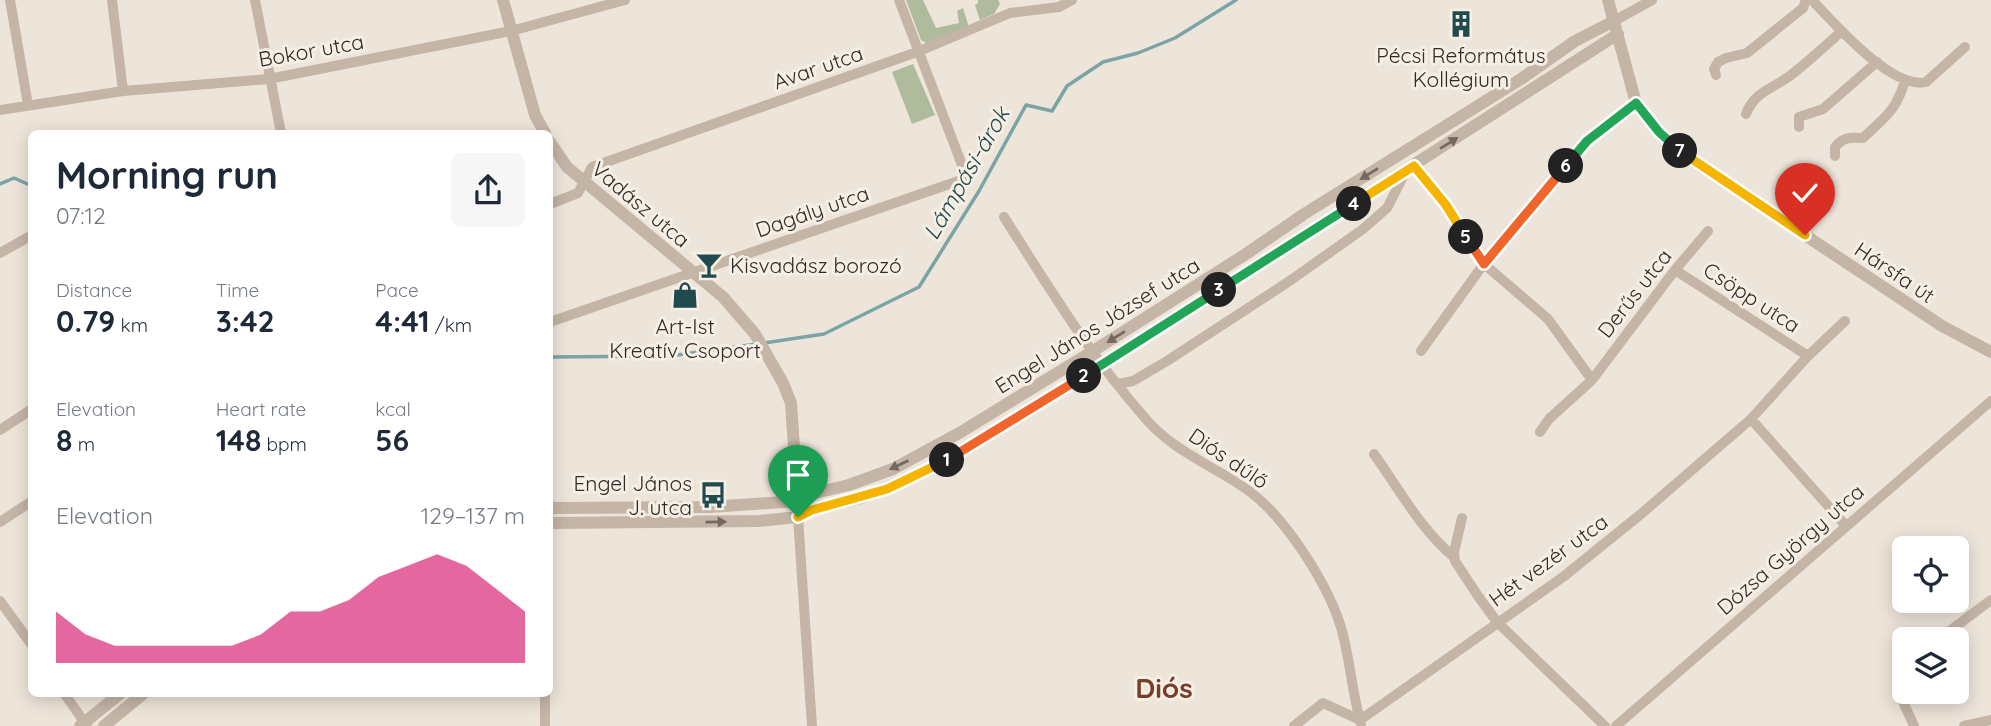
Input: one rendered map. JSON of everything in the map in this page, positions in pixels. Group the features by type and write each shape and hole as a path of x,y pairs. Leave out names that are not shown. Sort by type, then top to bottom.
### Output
{"street":[{"path":"10,0 27,105"},
{"path":"112,0 123,91"},
{"path":"255,0 280,130"},
{"path":"503,0 535,115 543,130"},
{"name":"Bokor utca","path":"0,110 123,91 269,79 510,31 625,0"},
{"path":"899,0 918,52"},
{"path":"1005,0 1010,13"},
{"name":"Avar utca","path":"553,203 578,193 592,167 918,52 1010,13 1059,7 1072,0"},
{"name":"Hársfa út","path":"1608,0 1636,103 1659,132 1687,157 1942,326 1991,352"},
{"path":"1614,21 1652,0"},
{"path":"1716,75 1714,69 1718,62 1747,53 1803,8 1806,0"},
{"path":"1812,0 1877,62 1905,80 1918,84 1926,82 1965,47"},
{"name":"Engel János József utca","path":"553,508 698,507 797,501 811,494 869,478 917,457 1093,351 1304,214 1521,79 1576,41 1614,21"},
{"path":"1746,114 1750,102 1762,92 1782,83 1842,31"},
{"name":"Engel János József utca","path":"553,523 759,521 798,517 812,510 879,492 915,476 963,452 1618,34"},
{"name":"Dagály utca","path":"553,321 967,178 918,52"},
{"path":"1799,127 1800,117 1823,109 1877,62"},
{"path":"1835,156 1835,147 1839,141 1846,138 1863,138 1891,111 1898,102 1905,80"},
{"path":"1421,351 1484,264 1587,141 1636,103"},
{"name":"Vadász utca","path":"553,147 566,167 584,183 723,297 766,349 791,403 813,726"},
{"path":"1118,384 1133,381 1167,361 1363,229 1387,208 1410,168 1446,205 1484,264 1548,319 1592,380"},
{"name":"Diós dűlő","path":"1004,217 1102,364 1146,419 1184,453 1248,491 1273,512 1287,529 1313,570 1338,621 1361,723"},
{"name":"Derűs utca","path":"1540,432 1549,419 1592,380 1708,231"},
{"path":"0,253 28,237"},
{"name":"Csöpp utca","path":"1675,270 1808,356"},
{"name":"Hét vezér utca","path":"1361,723 1497,622 1563,577 1686,478 1728,436 1751,419 1808,356 1846,321"},
{"name":"Dózsa György utca","path":"1616,726 1991,401"},
{"path":"0,430 28,412"},
{"path":"1751,419 1846,526"},
{"path":"1374,454 1420,520 1441,546 1454,557 1497,622 1605,726"},
{"path":"0,522 28,504"},
{"path":"1454,557 1462,518"},
{"path":"1955,627 1991,600"},
{"path":"0,601 28,632"},
{"path":"66,697 84,725 116,697"},
{"path":"104,726 139,697"},
{"path":"545,697 545,726"},
{"path":"1294,726 1323,703 1361,723"},
{"path":"1904,704 1914,726"},
{"path":"1964,726 1991,720"}],"green space":[{"path":"906,0 923,0 936,28 959,23 957,11 963,8 969,27 928,44 921,40"},
{"path":"978,0 998,0 1000,4 994,14 980,20 975,5"},
{"path":"913,64 935,115 912,124 892,72"}],"waterway":[{"name":"Lámpási-árok","path":"764,343 824,334 919,287 979,191 1026,105 1052,111 1067,86 1103,62 1138,53 1175,38 1236,0"},
{"name":"Lámpási-árok","path":"0,184 14,178 28,184"},
{"name":"Lámpási-árok","path":"553,357 670,356 757,344"}],"place":[{"name":"Pécsi Református Kollégium","path":"1461,24"},
{"name":"Kisvadász borozó","path":"709,265"},
{"name":"Art-Ist Kreatív Csoport","path":"685,295"},
{"name":"Engel János J. utca","path":"713,495"}],"district":[{"name":"Diós","path":"1164,687"}],"route":[{"path":"798,517 812,510 887,489 963,452 1414,166 1446,205 1484,264 1587,141 1636,103 1659,132 1687,157 1805,235"}]}
